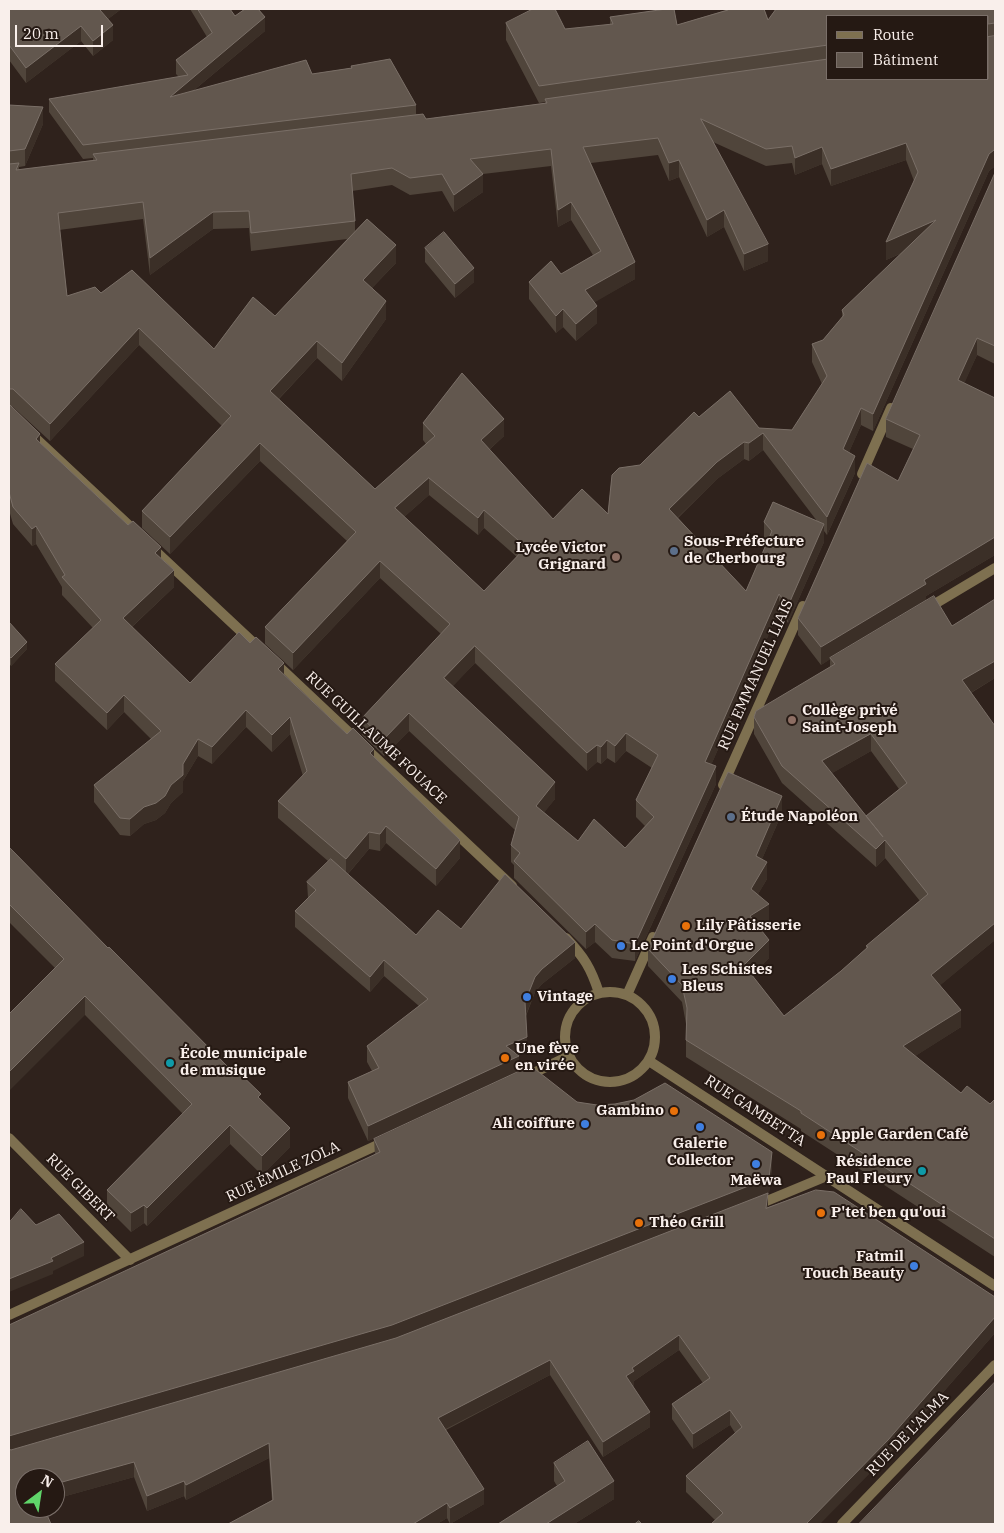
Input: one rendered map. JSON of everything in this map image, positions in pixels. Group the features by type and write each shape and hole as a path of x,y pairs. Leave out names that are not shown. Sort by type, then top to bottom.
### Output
{"street":[{"path":"856,486 896,397"},
{"name":"RUE GUILLAUME FOUACE","path":"23,425 516,891"},
{"path":"919,614 995,568"},
{"name":"RUE EMMANUEL LIAIS","path":"718,794 808,594"},
{"path":"756,712 771,703"},
{"path":"627,995 656,930"},
{"path":"558,931 578,950 586,962 593,974 599,993"},
{"path":"613,992 627,995 641,1003 653,1023 655,1046 650,1061 628,1079 615,1083 601,1082 588,1077 577,1068 569,1056 565,1044 565,1030 569,1017 581,1002 599,993 613,992"},
{"path":"519,1079 569,1056"},
{"name":"RUE GAMBETTA","path":"650,1061 995,1286"},
{"name":"RUE ÉMILE ZOLA","path":"9,1315 394,1137"},
{"name":"RUE GIBERT","path":"12,1142 130,1260"},
{"path":"747,1209 827,1176"},
{"name":"RUE DE L'ALMA","path":"842,1524 995,1365"}],"building":[{"path":"9,9 102,9 100,10 113,25 93,41 81,26 26,68 9,45"},
{"path":"198,9 230,9 235,16 245,9 258,9 265,17 170,97 306,60 312,74 352,68 351,66 390,59 416,105 83,145 49,99 188,75 176,60 212,33"},
{"path":"533,9 555,9 565,29 613,24 610,17 666,9 674,9 677,25 728,9 764,9 768,20 776,9 995,9 995,23 989,24 989,15 826,15 826,45 539,86 506,23"},
{"path":"995,36 995,151 989,154 873,414 861,408 843,449 855,456 827,517 763,433 749,443 744,442 717,462 669,509 746,591 772,531 764,522 773,502 824,524 788,606 779,594 705,762 716,766 635,944 612,940 595,924 586,932 514,861 520,853 511,845 519,817 409,713 384,739 362,718 450,624 380,561 293,653 265,627 356,532 260,443 170,537 142,511 231,416 139,328 50,424 13,389 9,389 9,164 19,163 16,170 97,160 93,154 423,114 426,119 547,103 545,99 826,59 826,80 989,80 989,37","holes":["701,119 766,149 792,146 795,158 822,147 831,169 906,143 918,172 886,242 936,220 842,310 844,315 823,340 812,344 827,376 792,430 759,428 730,391 699,417 694,412 640,465 619,468 612,475 608,514 582,489 553,519 481,440 504,419 462,373 423,423 435,436 375,489 270,391 317,341 342,363 386,301 363,280 396,245 367,219 275,316 253,297 214,349 132,270 101,293 95,287 67,296 58,213 143,202 150,258 213,212 249,211 251,233 355,221 351,174 392,168 410,178 442,174 454,195 483,174 470,159 551,149 558,210 571,202 601,251 561,274 551,261 529,282 556,316 563,309 576,324 597,306 585,290 635,262 583,147 658,138 669,163 679,160 707,220 724,210 744,254 768,244","429,478 478,518 484,510 526,547 484,591 395,508","475,646 587,753 597,745 601,747 607,740 615,746 626,733 658,755 636,800 654,817 625,848 594,819 578,841 536,806 555,782 444,678"]},
{"path":"9,105 43,107 25,149 9,151"},
{"path":"995,173 995,346 977,338 958,380 995,398 995,537 924,580 926,584 821,647 798,618 867,463 898,481 920,435 886,419"},
{"path":"444,232 474,268 455,284 425,248"},
{"path":"9,404 40,434 36,439 128,525 133,521 161,547 155,553 174,570 123,618 190,683 239,632 250,643 256,637 284,663 278,669 347,734 353,728 374,749 370,753 460,840 436,869 386,826 380,834 369,832 346,859 278,801 307,771 290,717 272,735 246,710 212,747 198,739 183,764 183,775 171,785 165,796 156,803 144,807 130,819 120,818 94,785 161,731 124,695 107,713 55,664 101,620 62,577 65,575 36,526 32,529 13,507 9,492"},
{"path":"934,596 952,626 995,599 995,661 962,680 995,726 995,923 931,975 961,1010 903,1046 961,1093 967,1086 990,1104 995,1099 995,1239 801,1113 801,1111 686,1040 687,1008 682,985 648,949 728,772 782,796 756,856 767,862 751,889 769,904 750,916 769,940 744,965 784,1016 841,971 868,947 866,946 928,894 885,840 876,849 782,766 754,717 756,711 835,664 830,658","holes":["871,734 907,783 866,816 822,761"]},
{"path":"9,622 27,642 11,658 9,656"},
{"name":"École municipale de musique","path":"9,847 229,1068 232,1066 261,1094 258,1097 290,1128 262,1156 230,1125 147,1208 144,1205 131,1213 107,1190 192,1104 85,996 9,1072 9,1014 64,959 9,904"},
{"path":"331,859 416,935 438,910 461,929 505,874 575,942 535,977 525,1002 527,1037 506,1046 519,1056 368,1126 348,1082 379,1068 367,1046 428,999 384,960 370,977 295,911 316,890 307,882"},
{"path":"531,1066 577,1102 597,1105 634,1100 665,1083 772,1152 769,1178 392,1325 9,1436 9,1325 380,1152 374,1139"},
{"path":"816,1190 834,1192 995,1297 995,1317 888,1440 806,1524 711,1524 723,1513 686,1476 742,1427 730,1410 693,1434 672,1404 710,1378 679,1335 632,1368 634,1371 626,1376 650,1412 603,1442 550,1360 438,1418 484,1489 450,1508 447,1503 413,1524 228,1524 273,1500 269,1443 186,1485 184,1481 147,1496 134,1462 65,1481 65,1468 15,1468 15,1518 48,1518 51,1524 9,1524 9,1449 11,1450 396,1338 768,1193 766,1208"},
{"path":"21,1209 36,1225 59,1214 84,1242 51,1258 53,1261 9,1279 9,1223"},
{"path":"995,1382 995,1524 859,1524"},
{"path":"588,1441 614,1481 546,1524 498,1524 565,1481 554,1463"}],"place":[{"name":"Sous-Préfecture de Cherbourg","path":"674,551"},
{"name":"Lycée Victor Grignard","path":"616,557"},
{"name":"Collège privé Saint-Joseph","path":"792,720"},
{"name":"Étude Napoléon","path":"731,817"},
{"name":"Lily Pâtisserie","path":"686,926"},
{"name":"Le Point d'Orgue","path":"621,946"},
{"name":"Les Schistes Bleus","path":"672,979"},
{"name":"Vintage","path":"527,997"},
{"name":"Une fève en virée","path":"505,1058"},
{"name":"École municipale de musique","path":"170,1063"},
{"name":"Gambino","path":"674,1111"},
{"name":"Ali coiffure","path":"585,1124"},
{"name":"Galerie Collector","path":"700,1127"},
{"name":"Apple Garden Café","path":"821,1135"},
{"name":"Maëwa","path":"756,1164"},
{"name":"Résidence Paul Fleury","path":"922,1171"},
{"name":"P'tet ben qu'oui","path":"821,1213"},
{"name":"Théo Grill","path":"639,1223"},
{"name":"Fatmil Touch Beauty","path":"914,1266"}]}
